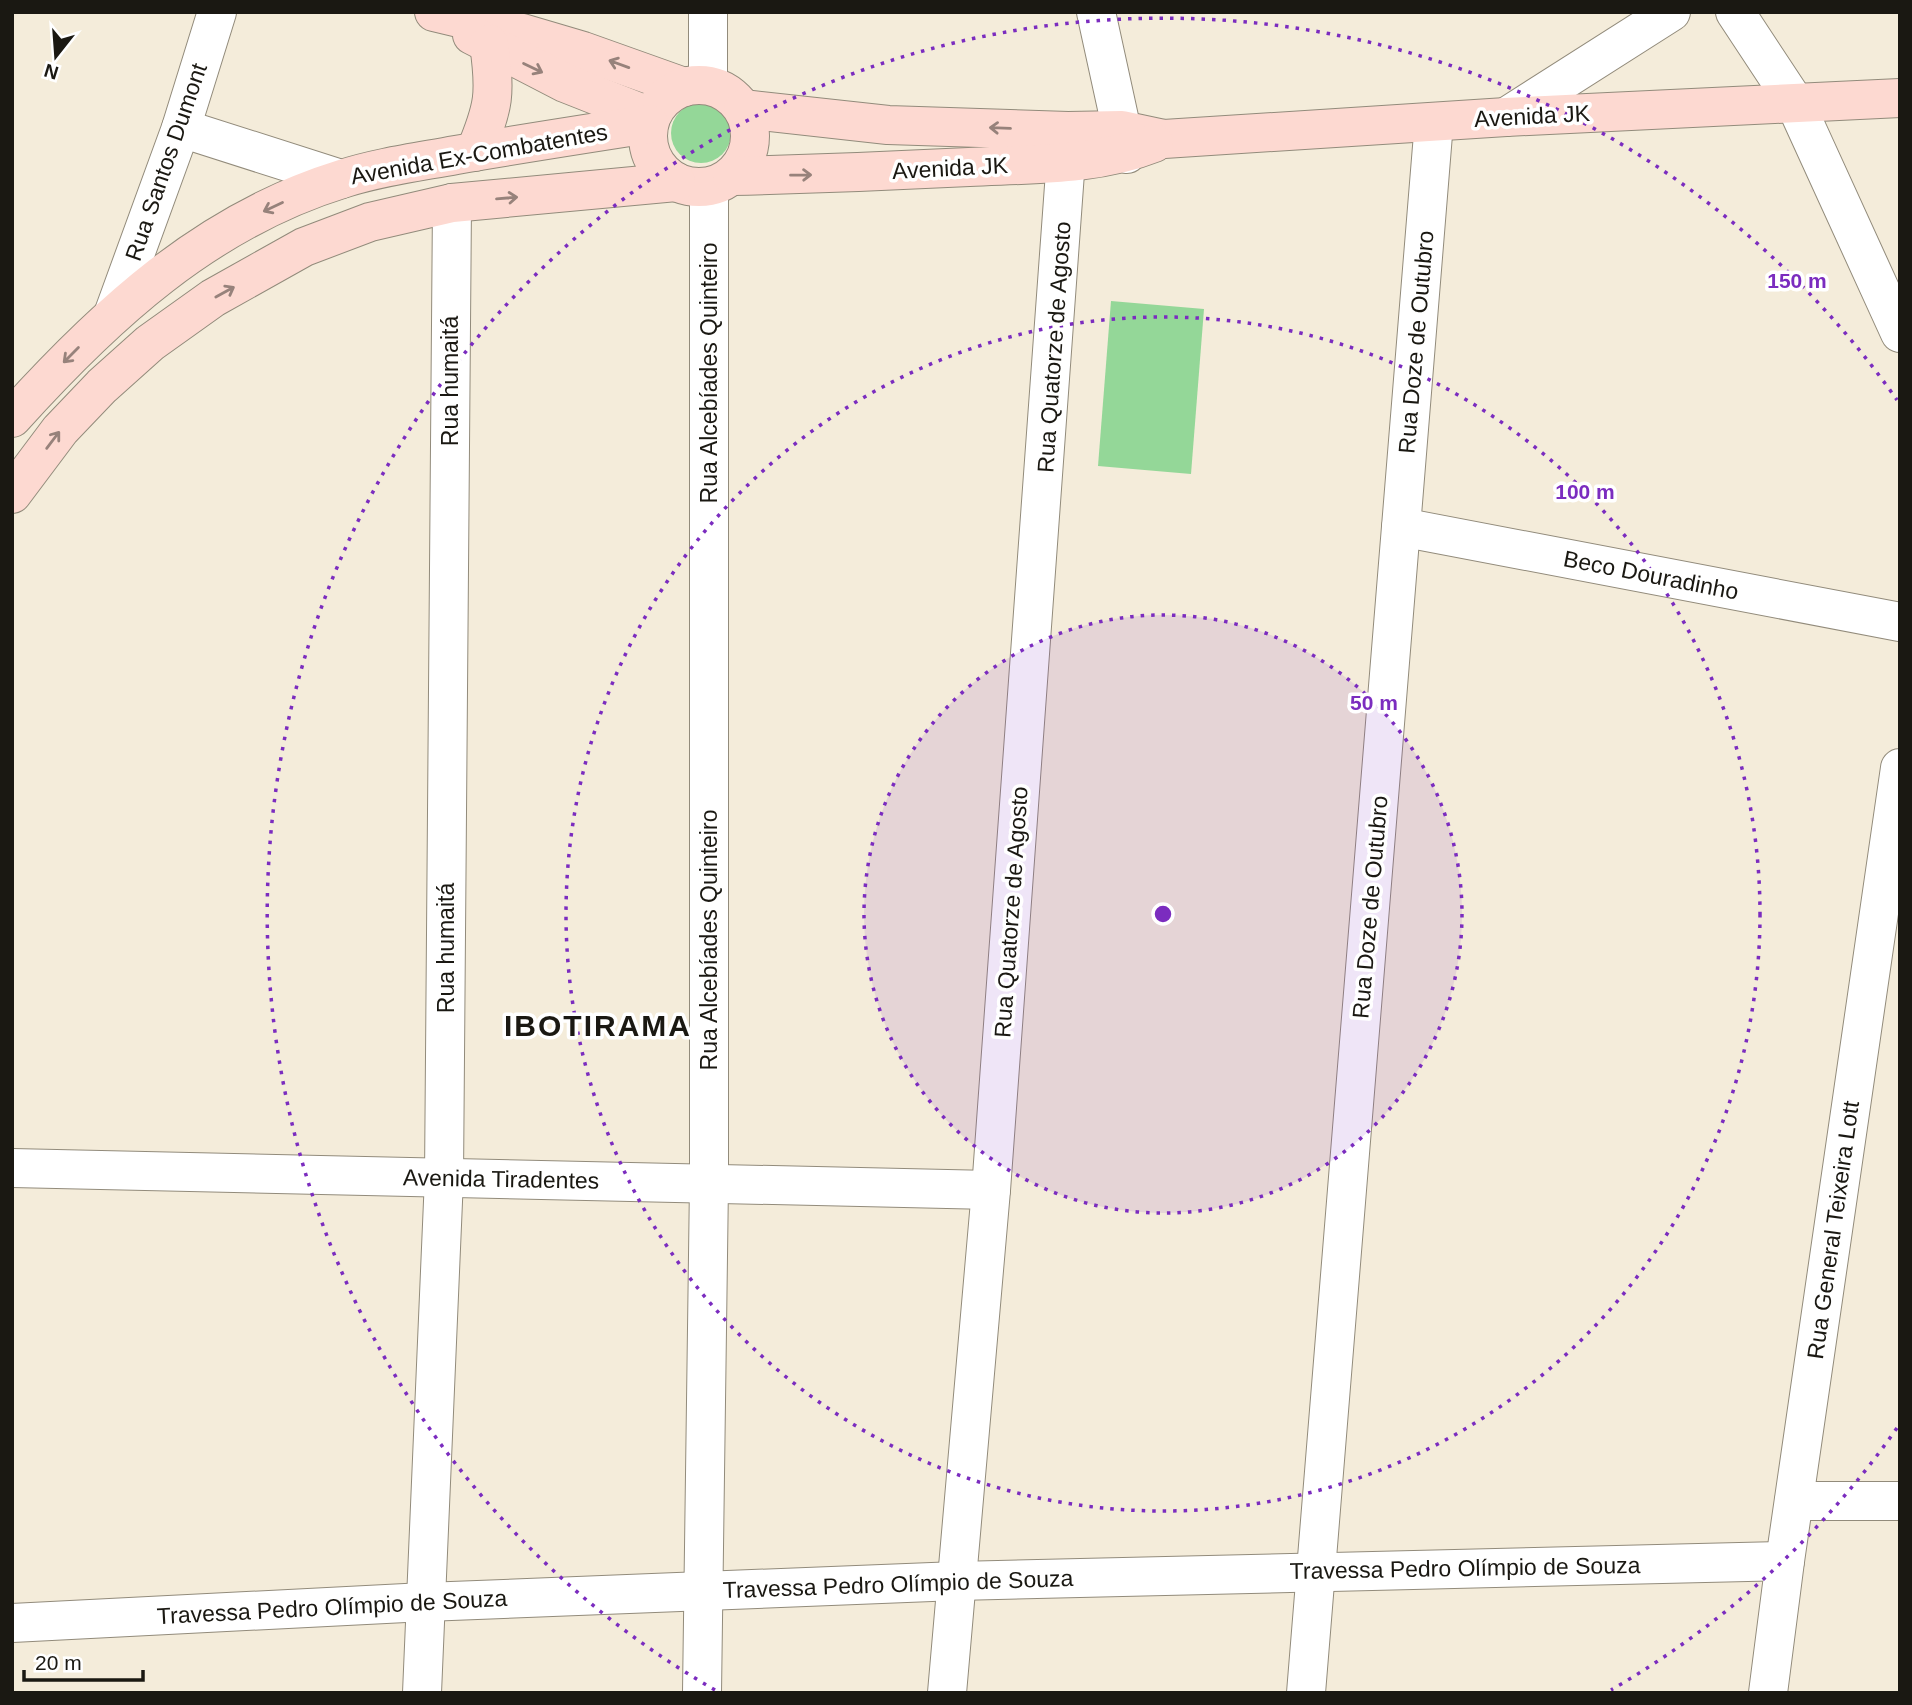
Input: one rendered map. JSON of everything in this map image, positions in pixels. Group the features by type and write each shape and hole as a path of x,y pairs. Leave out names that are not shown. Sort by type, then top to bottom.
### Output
{"main road":[{"path":"432,12 565,83 650,121"},
{"path":"432,12 522,33 696,86 722,90 743,109 751,137 749,152 742,165 706,182 656,164 648,138 650,121 664,98 696,86"},
{"path":"475,152 490,115 492,100 494,78 489,44"},
{"name":"Avenida JK","path":"706,182 843,174 1068,147 1164,139 1506,117 1900,98"},
{"name":"Avenida JK","path":"743,109 1068,147"},
{"name":"Avenida Ex-Combatentes","path":"12,418 51,374 114,312 167,269 230,228 282,203 341,179 391,166 650,121"},
{"name":"Avenida Ex-Combatentes","path":"12,494 60,430 102,386 150,343 213,298 304,247 370,222 452,203 706,182"}],"street":[{"name":"Rua Santos Dumont","path":"114,312 181,128 218,12"},
{"path":"696,86 708,12"},
{"path":"1096,12 1124,142"},
{"path":"1506,117 1671,12"},
{"path":"1735,12 1795,103 1900,333"},
{"name":"Rua Doze de Outubro","path":"1306,1693 1434,122"},
{"path":"181,128 341,179"},
{"name":"Rua Quatorze de Agosto","path":"947,1693 990,1190 1068,147"},
{"name":"Rua Alcebíades Quinteiro","path":"702,1693 709,1183 706,182"},
{"name":"Rua humaitá","path":"422,1693 444,1178 452,203"},
{"name":"Beco Douradinho","path":"1401,527 1900,622"},
{"name":"Rua General Teixeira Lott","path":"1768,1693 1900,768"},
{"name":"Avenida Tiradentes","path":"12,1168 990,1190"},
{"path":"1794,1501 1900,1501"},
{"name":"Travessa Pedro Olímpio de Souza","path":"12,1623 425,1602 957,1581 1785,1561"}],"green space":[{"path":"701,103 718,108 726,116 731,133 726,150 718,158 701,163 684,158 676,150 671,133 676,116 684,108"},
{"path":"1111,301 1204,309 1191,474 1098,466"}],"district":[{"name":"IBOTIRAMA","path":"598,1025"}]}
